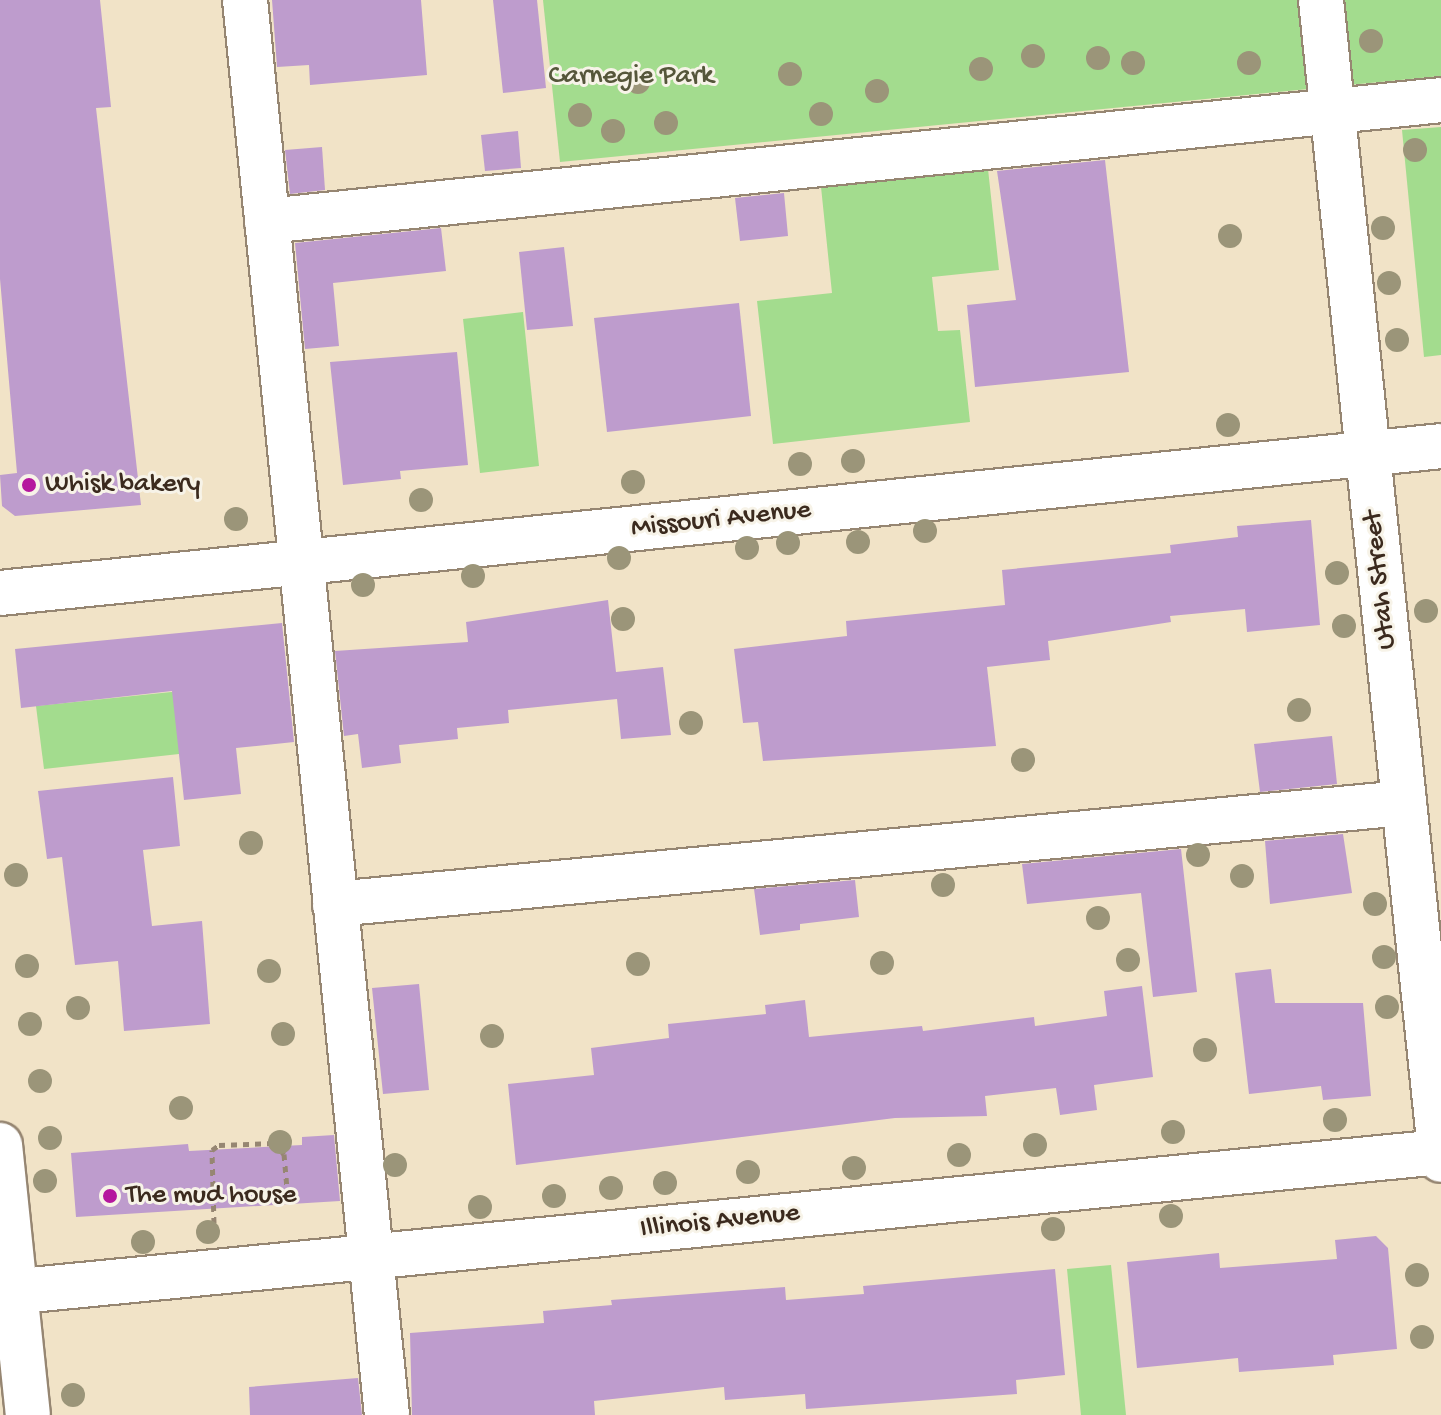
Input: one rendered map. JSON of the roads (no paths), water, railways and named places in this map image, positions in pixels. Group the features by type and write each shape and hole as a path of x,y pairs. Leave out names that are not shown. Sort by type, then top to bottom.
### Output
{"street":[{"path":"245,0 387,1415"},
{"name":"Utah Street","path":"1321,0 1441,1160"},
{"path":"267,221 1441,100"},
{"name":"Missouri Avenue","path":"0,593 1441,446"},
{"path":"335,904 1404,803"},
{"path":"0,1145 8,1293 28,1415"},
{"name":"Illinois Avenue","path":"8,1293 1441,1152"}],"place":[{"name":"Whisk bakery","path":"29,485"},
{"name":"The mud house","path":"110,1196"}],"park label":[{"name":"Carnegie Park","path":"631,77"}]}
